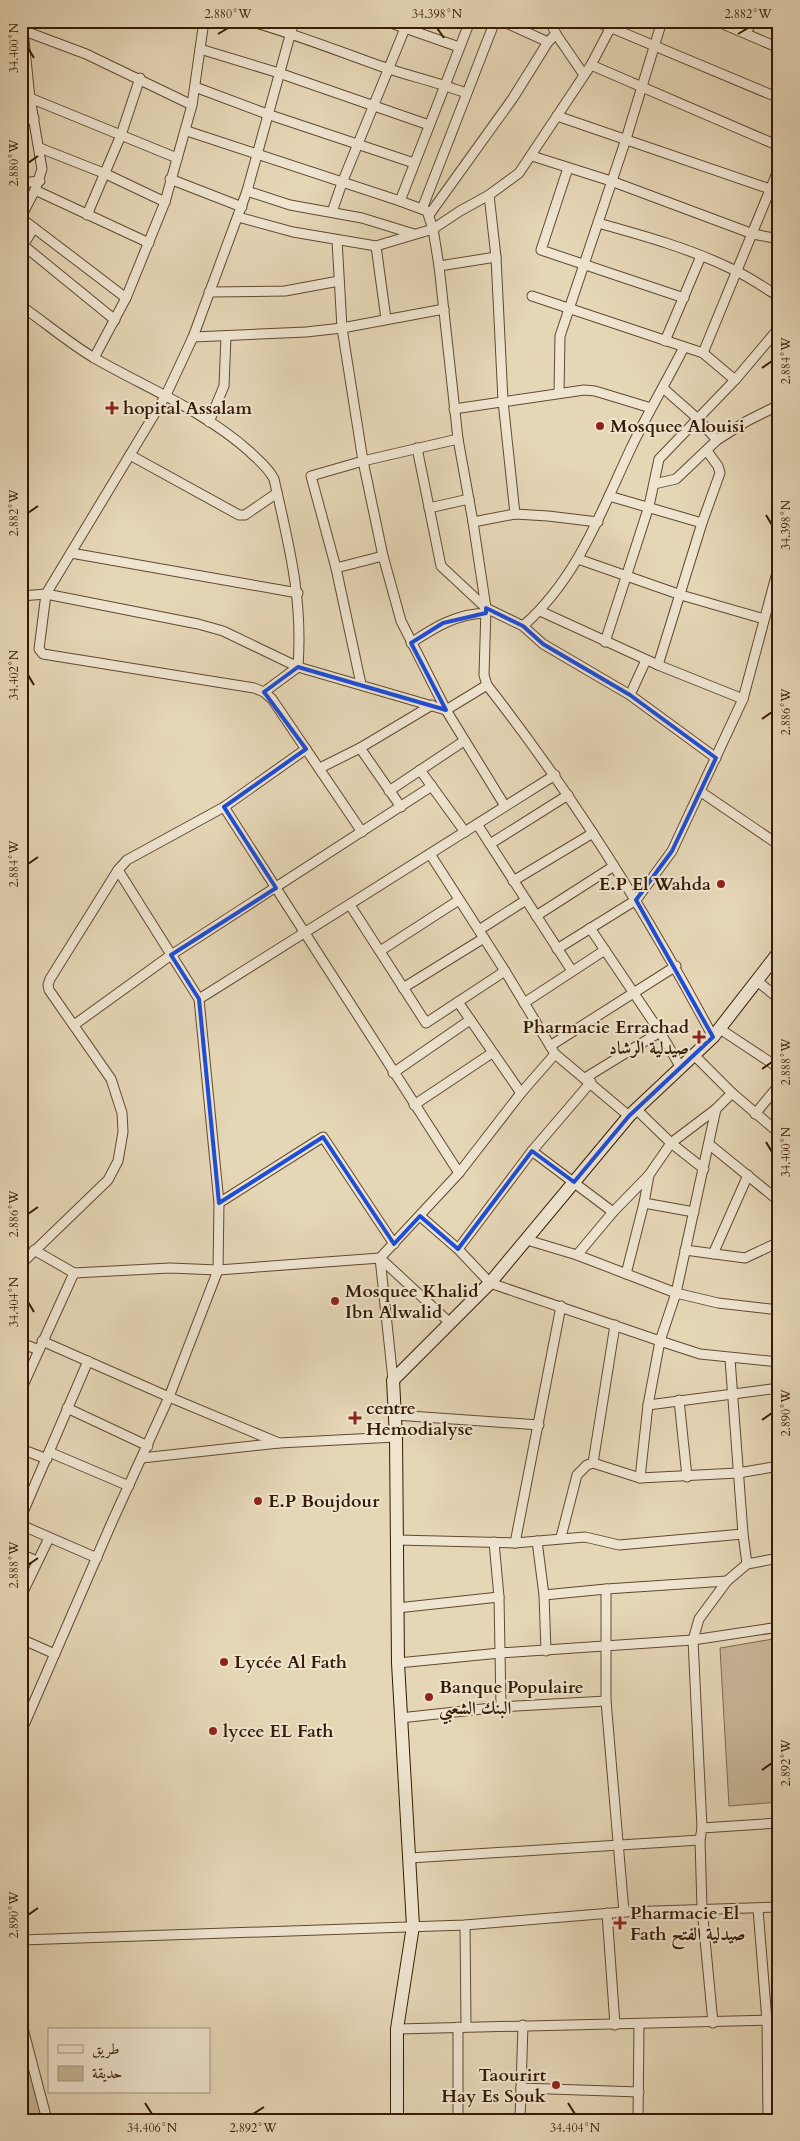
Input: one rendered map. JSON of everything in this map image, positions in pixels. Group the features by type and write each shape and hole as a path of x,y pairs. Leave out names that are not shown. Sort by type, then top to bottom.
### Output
{"main road":[{"path":"397,2120 397,2029 413,1926 400,1718 396,1437 393,1380 490,1283 633,1112 716,1033 779,952"}],"street":[{"path":"94,358 126,298 165,202 170,180 187,131 204,21"},
{"path":"249,21 290,33 388,68 444,84 466,93"},
{"path":"294,21 266,114 242,207 193,337 166,395 46,594 39,649 42,654 254,688 264,692 272,699 362,832"},
{"path":"385,21 406,25 459,47"},
{"path":"400,201 470,21"},
{"path":"495,21 466,93 426,212 433,229 439,266 454,409 486,611 484,676 488,685 555,774 636,900 716,1033 779,1068"},
{"path":"502,21 548,42"},
{"path":"550,21 556,34 584,75"},
{"path":"595,21 613,25 655,46 779,98"},
{"path":"559,393 558,343 626,139 662,21"},
{"path":"716,21 779,48"},
{"path":"746,33 752,21"},
{"path":"332,212 357,144 406,25"},
{"path":"238,217 268,227 376,246 433,229 489,195 520,173 591,65 613,25"},
{"path":"126,298 21,218 40,180 42,170 40,148 30,98 22,26 140,78 192,105"},
{"path":"426,212 513,98 548,42 556,34"},
{"path":"200,49 279,72 429,125"},
{"path":"591,65 779,146"},
{"path":"87,215 106,174 140,78"},
{"path":"195,87 266,114 414,163"},
{"path":"30,98 178,158"},
{"path":"557,116 770,190"},
{"path":"21,121 34,118"},
{"path":"187,131 400,201 426,212"},
{"path":"40,148 106,174 165,202"},
{"path":"532,156 611,181 753,234 779,239"},
{"path":"568,168 541,248 583,265 684,298"},
{"path":"703,354 779,168"},
{"path":"21,183 40,180"},
{"path":"170,180 242,207"},
{"path":"35,190 149,243"},
{"path":"247,191 290,205 362,218 414,234"},
{"path":"489,195 496,257 503,401 515,514"},
{"path":"598,223 636,233 738,271 779,297"},
{"path":"34,228 22,246 115,320"},
{"path":"337,240 342,328 363,461 383,556 401,621 446,710 504,806"},
{"path":"376,246 386,319"},
{"path":"665,341 701,256"},
{"path":"439,266 496,257"},
{"path":"209,292 285,291 338,281"},
{"path":"532,296 703,354 735,380"},
{"path":"21,306 94,358 166,395 209,422 241,444 264,465 274,479 293,564 298,594 301,633 298,667 264,692"},
{"path":"193,337 342,328 444,310"},
{"path":"605,642 628,576 649,506 659,460 735,380 779,328"},
{"path":"209,422 224,386 226,336"},
{"path":"523,626 540,611 578,559 598,522 651,408 684,347"},
{"path":"663,388 697,418 717,440"},
{"path":"454,409 559,393 595,391 651,408"},
{"path":"654,484 676,479 717,440 747,421 779,405"},
{"path":"361,684 336,568 311,478 313,475 363,461 458,438"},
{"path":"417,448 439,563 486,611 523,626 543,644 630,695 716,758"},
{"path":"658,665 702,523 720,473 718,466 707,451"},
{"path":"130,455 239,515 245,515 277,493"},
{"path":"610,496 702,523"},
{"path":"429,508 469,499"},
{"path":"473,522 515,514 598,522"},
{"path":"71,553 298,594"},
{"path":"336,568 383,556"},
{"path":"578,559 681,594 764,619"},
{"path":"557,949 636,900 672,851 743,699 779,565"},
{"path":"21,596 46,594 198,624 223,631 298,667 446,710"},
{"path":"411,643 456,617 486,611"},
{"path":"540,611 646,660 743,699"},
{"path":"630,695 646,660"},
{"path":"446,710 488,685"},
{"path":"320,768 360,748 432,705"},
{"path":"389,791 464,741"},
{"path":"360,748 401,807"},
{"path":"21,1264 108,1180 118,1160 123,1132 122,1112 117,1093 101,1062 49,990 50,979 126,860 224,807 306,749"},
{"path":"420,770 465,832"},
{"path":"199,999 555,774"},
{"path":"74,1024 171,956 432,786"},
{"path":"700,792 779,845"},
{"path":"490,844 568,795"},
{"path":"224,807 459,1173"},
{"path":"477,824 572,971"},
{"path":"513,881 593,833"},
{"path":"430,854 482,934 555,1054 704,1168"},
{"path":"536,916 614,866"},
{"path":"21,1732 169,1398 218,1270 220,1202 199,999 118,870"},
{"path":"380,951 460,900"},
{"path":"403,988 482,934 526,900"},
{"path":"350,905 426,1023 505,971"},
{"path":"590,928 660,1032 681,1068"},
{"path":"524,1002 605,950"},
{"path":"550,1046 676,966"},
{"path":"756,980 779,999"},
{"path":"458,1002 521,1094"},
{"path":"393,1072 470,1020"},
{"path":"458,1249 588,1080 660,1032"},
{"path":"414,1105 492,1053"},
{"path":"34,1250 74,1273 170,1268 218,1270 380,1258 459,1173 555,1054"},
{"path":"694,1055 732,1093 779,1133"},
{"path":"756,1114 779,1085"},
{"path":"577,1255 613,1212 649,1175 671,1143 716,1109 732,1093"},
{"path":"640,1478 648,1405 660,1341 676,1293 710,1145 716,1109"},
{"path":"220,1202 323,1137 394,1244"},
{"path":"710,1145 779,1201"},
{"path":"532,1151 613,1212"},
{"path":"626,1274 649,1175"},
{"path":"713,1254 748,1175"},
{"path":"644,1203 694,1212"},
{"path":"420,1216 458,1249 490,1283 700,1354 779,1362"},
{"path":"527,1240 577,1255 676,1293 718,1303 779,1310"},
{"path":"686,1250 745,1258 779,1242"},
{"path":"380,1258 449,1322"},
{"path":"380,1258 393,1380"},
{"path":"21,1390 74,1273"},
{"path":"515,1543 561,1306"},
{"path":"593,1463 615,1325"},
{"path":"21,1343 41,1346 88,1361 169,1398 279,1443"},
{"path":"730,1358 743,1534 747,1564"},
{"path":"21,1517 88,1361"},
{"path":"648,1405 779,1388"},
{"path":"679,1400 687,1477"},
{"path":"67,1408 148,1446"},
{"path":"395,1415 539,1425"},
{"path":"142,1458 279,1443 396,1437"},
{"path":"21,1449 48,1456 129,1486"},
{"path":"561,1538 577,1475 582,1469 593,1463 640,1478 738,1473 779,1466"},
{"path":"21,1526 97,1558"},
{"path":"397,1540 515,1543 585,1537 619,1545 743,1534"},
{"path":"21,1596 48,1538"},
{"path":"494,1542 499,1597 501,1707"},
{"path":"537,1542 544,1595 546,1651"},
{"path":"21,1554 36,1561"},
{"path":"713,2023 702,1908 700,1840 702,1828 693,1640 699,1620 726,1581 747,1564 779,1558"},
{"path":"544,1595 726,1581"},
{"path":"606,1589 606,1701 624,1912"},
{"path":"397,1608 499,1597"},
{"path":"398,1663 500,1653 693,1640 779,1626"},
{"path":"21,1639 55,1654"},
{"path":"400,1718 501,1707 606,1701"},
{"path":"702,1828 779,1823"},
{"path":"410,1858 700,1840"},
{"path":"21,1940 465,1925 606,1913 702,1908 779,1907"},
{"path":"758,1908 767,2021 768,2120"},
{"path":"606,1913 615,2025"},
{"path":"458,2120 465,1925"},
{"path":"397,2029 462,2026 639,2025 779,2020"},
{"path":"21,2021 47,2120"},
{"path":"520,2120 523,2025"},
{"path":"638,2120 639,2025"},
{"path":"521,2088 639,2092"}],"highlighted area":[{"path":"486,608 523,626 543,644 630,695 716,758 672,851 636,900 713,1037 629,1116 574,1182 532,1151 458,1249 420,1216 394,1244 323,1137 219,1203 199,999 171,955 276,888 224,807 306,749 264,692 298,667 446,710 411,643 443,623 486,613"}],"green space":[{"path":"779,1638 779,1802 729,1806 720,1648"},
{"path":"21,2043 44,2120 21,2120"}],"place":[{"name":"hopital Assalam","path":"112,408"},
{"name":"Mosquee Alouisi","path":"600,426"},
{"name":"E.P El Wahda","path":"721,884"},
{"name":"Pharmacie Errachad صيدلية الرشاد","path":"699,1037"},
{"name":"Mosquee Khalid Ibn Alwalid","path":"335,1301"},
{"name":"centre Hemodialyse","path":"355,1418"},
{"name":"E.P Boujdour","path":"258,1501"},
{"name":"Lycée Al Fath","path":"224,1662"},
{"name":"Banque Populaire البنك الشعبي","path":"429,1697"},
{"name":"lycee EL Fath","path":"213,1731"},
{"name":"Pharmacie El Fath صيدلية الفتح","path":"620,1923"},
{"name":"Taourirt Hay Es Souk","path":"556,2085"}]}
